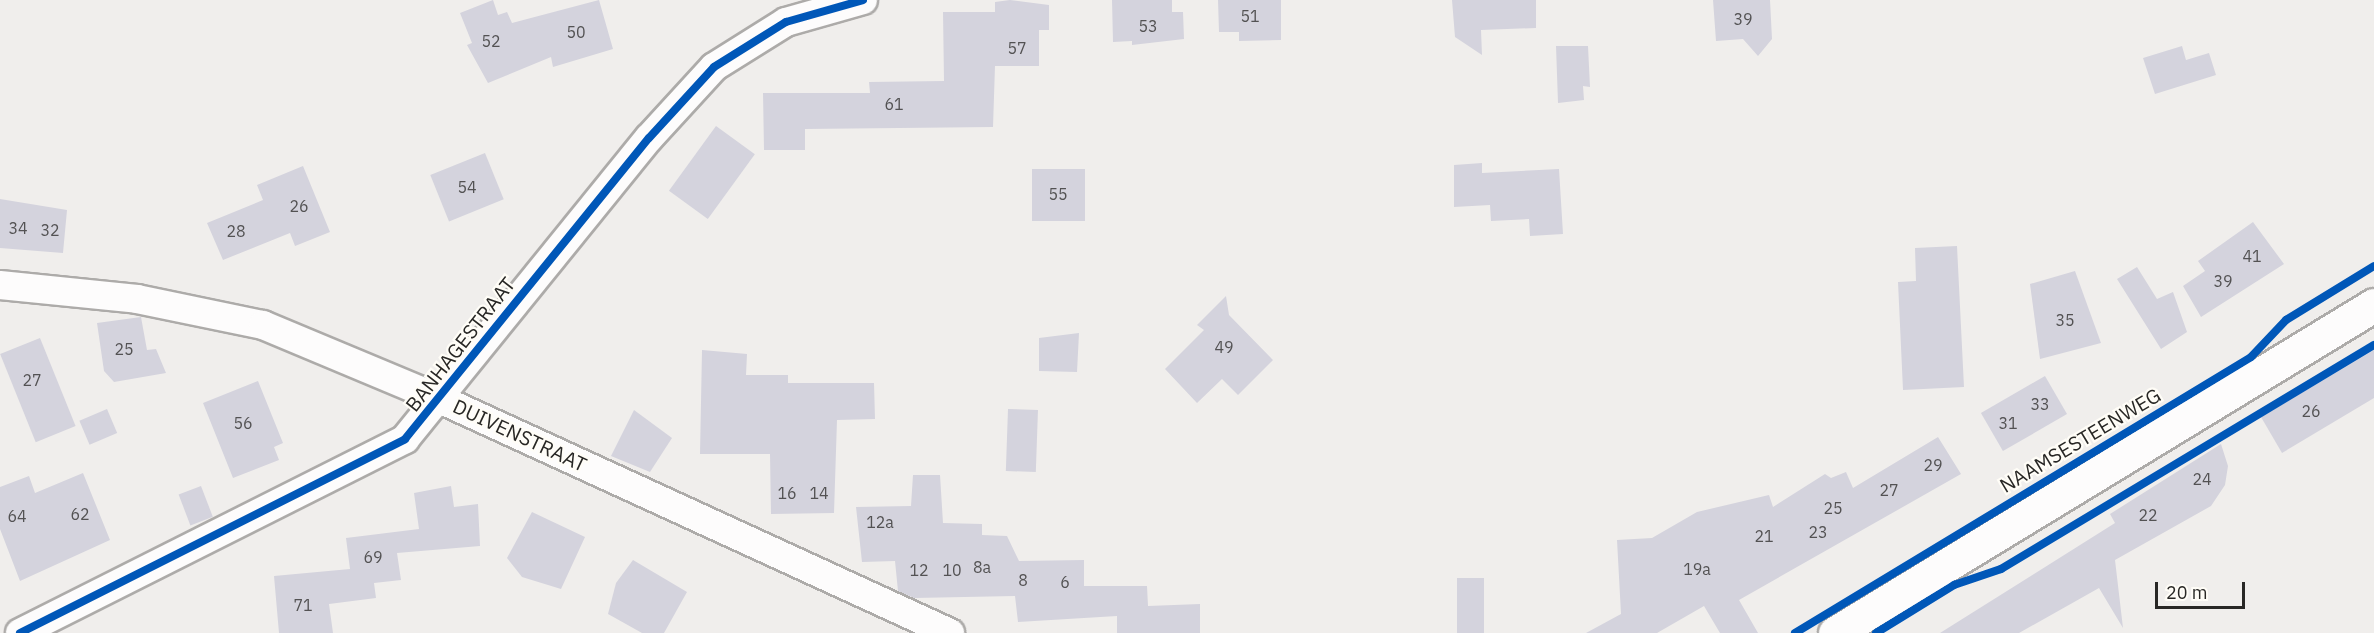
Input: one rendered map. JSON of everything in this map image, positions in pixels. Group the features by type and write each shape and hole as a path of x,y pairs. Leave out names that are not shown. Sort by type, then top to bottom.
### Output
{"main road":[{"name":"NAAMSESTEENWEG","path":"1835,633 2374,305"}],"street":[{"name":"BANHAGESTRAAT","path":"20,633 405,439 442,400 524,289 714,67 786,22 863,0"},
{"name":"DUIVENSTRAAT","path":"0,285 137,299 263,325 442,400 950,633"}],"building":[{"path":"493,0 498,15 507,12 512,23 599,0 613,49 553,67 551,57 488,83 467,45 472,43 460,13"},
{"path":"1010,0 1049,5 1049,30 1039,30 1039,66 995,66 993,127 805,129 805,150 764,150 763,93 870,93 869,82 944,81 943,12 995,12 995,2"},
{"path":"1112,0 1172,0 1172,12 1183,12 1184,39 1132,45 1132,41 1113,42"},
{"path":"1218,0 1281,0 1281,40 1239,41 1239,32 1219,32"},
{"path":"1452,0 1536,0 1536,28 1481,30 1482,55 1455,37"},
{"path":"1713,0 1770,0 1772,39 1758,56 1743,39 1716,41"},
{"path":"1556,46 1588,46 1590,87 1583,86 1584,100 1558,103"},
{"path":"2182,46 2186,60 2209,53 2216,75 2155,94 2143,58"},
{"path":"716,126 755,154 708,219 669,191"},
{"path":"485,153 504,199 449,221 430,175"},
{"path":"1482,163 1482,173 1559,169 1563,234 1530,236 1529,219 1491,221 1490,205 1454,207 1454,165"},
{"path":"303,166 330,232 295,246 290,233 223,260 207,223 263,200 257,185"},
{"path":"1032,169 1085,169 1085,221 1032,221"},
{"path":"0,199 67,210 63,253 0,248"},
{"path":"2253,222 2284,264 2201,317 2183,286 2205,271 2198,261"},
{"path":"1957,246 1964,387 1903,390 1898,282 1916,281 1915,248"},
{"path":"2137,267 2157,299 2173,292 2187,332 2161,349 2117,279"},
{"path":"2075,271 2101,343 2040,359 2030,284"},
{"path":"1226,296 1229,315 1273,360 1238,395 1222,379 1197,403 1165,369 1204,330 1197,325"},
{"path":"141,317 147,350 156,349 166,373 114,382 104,371 97,323"},
{"path":"1079,333 1077,372 1039,371 1039,338"},
{"path":"40,338 76,426 36,442 0,354"},
{"path":"702,350 747,354 746,375 788,375 788,383 874,383 875,419 837,420 834,513 771,514 770,454 700,454"},
{"path":"2374,350 2374,398 2282,453 2261,417"},
{"path":"2045,376 2067,414 2003,451 1981,413"},
{"path":"258,381 283,443 274,447 279,460 233,478 203,403"},
{"path":"107,409 117,433 90,445 79,421"},
{"path":"1008,409 1038,410 1036,472 1006,471"},
{"path":"634,410 672,438 650,472 611,456"},
{"path":"1938,437 1961,474 1739,600 1758,633 1720,633 1704,606 1657,633 1586,633 1621,614 1617,540 1652,538 1697,512 1769,495 1773,507 1825,474 1831,478 1846,472 1853,488"},
{"path":"2221,444 2228,466 2225,485 2211,506 2115,560 2123,628 2099,588 2019,633 1940,633 2115,523 2110,514"},
{"path":"83,473 110,540 20,581 0,529 0,487 29,476 35,493"},
{"path":"913,475 940,475 943,523 982,524 982,535 1007,536 1019,561 1084,560 1084,586 1147,586 1148,606 1200,604 1200,633 1117,633 1117,616 1018,622 1015,596 914,598 898,591 895,561 862,562 856,507 911,506"},
{"path":"201,486 213,517 190,525 179,495"},
{"path":"451,486 454,507 478,504 480,546 397,553 401,580 374,583 376,598 329,604 333,633 279,633 274,576 350,569 346,538 419,529 414,493"},
{"path":"532,512 585,537 561,589 522,577 507,558"},
{"path":"633,560 687,592 664,633 642,633 608,614 616,583"},
{"path":"1457,578 1484,578 1484,633 1457,633"}],"cycle path":[{"path":"20,633 405,439 649,138 714,67 786,22 863,0"},
{"path":"1795,633 2251,357 2286,320 2374,266"},
{"path":"1876,633 1954,585 2001,569 2374,345"}]}
